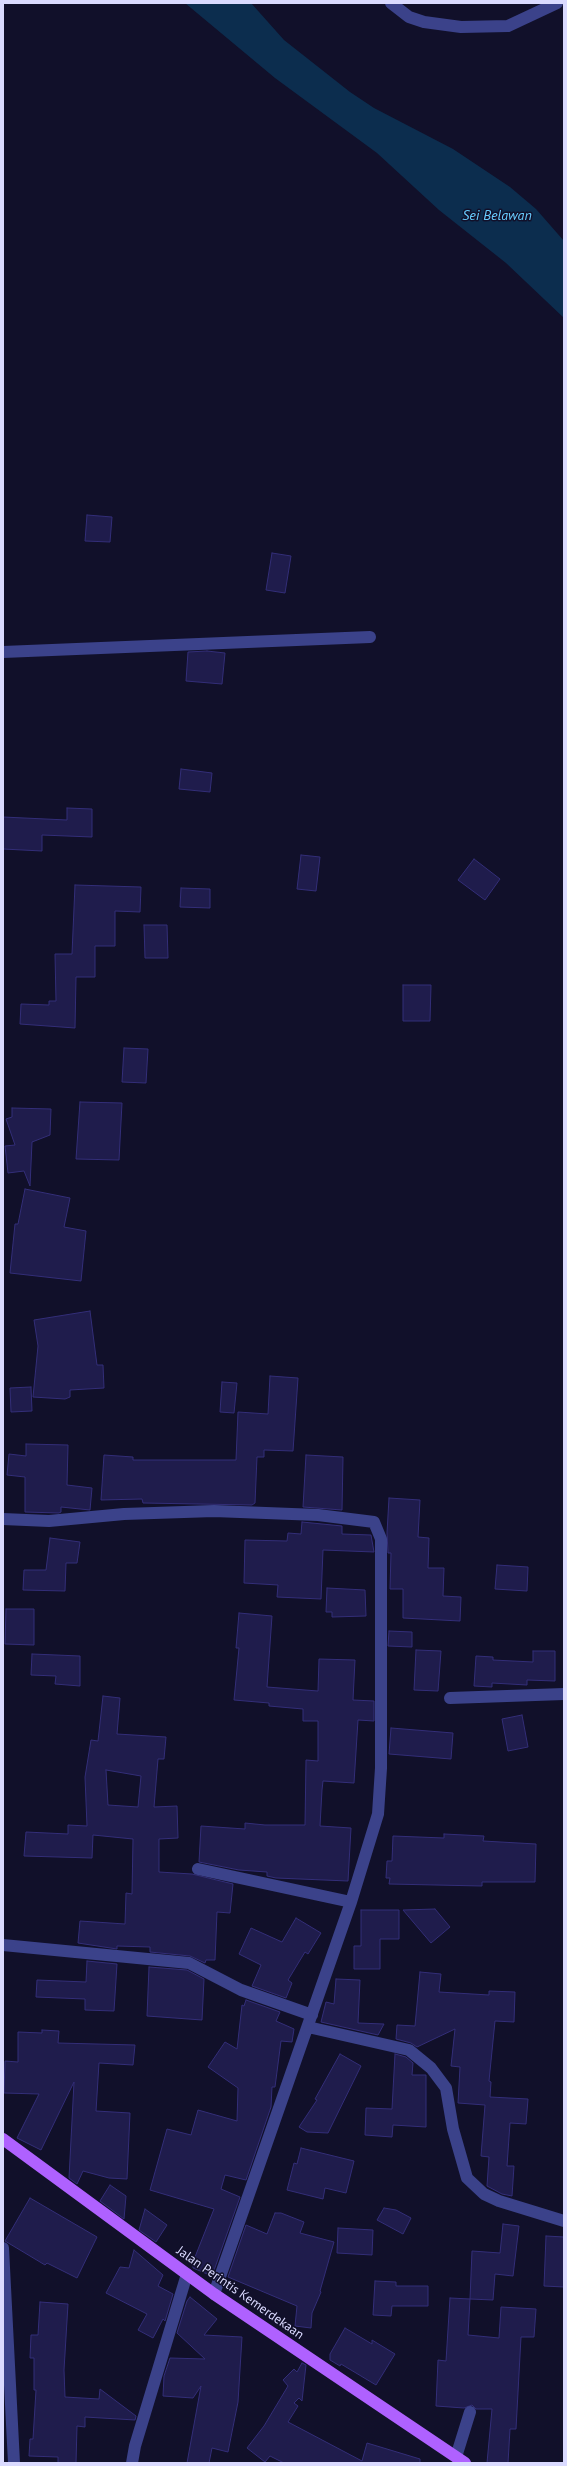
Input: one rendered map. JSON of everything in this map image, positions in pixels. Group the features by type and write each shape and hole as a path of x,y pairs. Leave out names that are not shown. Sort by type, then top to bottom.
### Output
{"main road":[{"name":"Jalan Perintis Kemerdekaan","path":"3,2139 214,2294 461,2460"}],"street":[{"path":"391,3 409,17 424,22 435,25 469,27 508,26 557,3"},
{"path":"3,652 370,637"},
{"path":"3,1519 49,1521 124,1514 214,1512 318,1515 374,1522 381,1539 380,1793 372,1834 351,1902 214,2294"},
{"path":"450,1698 564,1694"},
{"path":"198,1869 351,1902"},
{"path":"3,1945 189,1963 240,1990 312,2015"},
{"path":"308,2027 409,2050 432,2068 446,2088 453,2130 466,2178 484,2194 499,2201 564,2221"},
{"path":"3,2248 14,2463"},
{"path":"132,2463 135,2446 187,2274"},
{"path":"461,2460 470,2412"}],"water":[{"name":"Sei Belawan","path":"185,3 251,3 284,40 350,92 374,108 453,149 510,187 536,209 564,241 564,318 506,263 439,210 377,153 275,78"}],"building":[{"path":"87,515 112,517 110,542 85,541"},
{"path":"272,553 291,556 285,593 266,590"},
{"path":"207,651 225,653 222,684 186,681 188,652"},
{"path":"181,769 212,773 210,792 179,789"},
{"path":"67,808 92,809 92,837 42,835 42,851 3,849 3,817 67,820"},
{"path":"301,855 320,857 316,891 297,889"},
{"path":"474,859 500,879 485,900 458,880"},
{"path":"75,885 141,887 140,912 115,911 115,946 95,946 95,977 76,977 75,1028 20,1024 21,1004 49,1005 49,1001 56,1001 55,954 72,954"},
{"path":"181,888 210,889 210,908 180,907"},
{"path":"144,925 167,925 168,958 145,958"},
{"path":"403,985 431,985 430,1021 403,1021"},
{"path":"124,1048 148,1049 146,1083 122,1082"},
{"path":"80,1102 122,1103 119,1160 76,1159"},
{"path":"12,1108 51,1109 50,1135 32,1142 30,1186 24,1171 8,1173 5,1146 15,1145 6,1119 12,1117"},
{"path":"25,1189 70,1198 64,1227 86,1231 81,1281 10,1273 15,1224 18,1224"},
{"path":"90,1311 97,1365 103,1365 104,1388 70,1390 70,1397 65,1399 33,1397 38,1346 34,1320"},
{"path":"270,1376 298,1378 293,1451 264,1450 264,1457 257,1457 255,1503 252,1505 143,1503 142,1499 101,1500 104,1455 133,1457 133,1460 236,1460 238,1412 268,1414"},
{"path":"222,1382 237,1383 234,1413 220,1412"},
{"path":"31,1387 32,1411 11,1412 10,1388"},
{"path":"26,1444 68,1445 67,1485 92,1488 90,1510 61,1507 61,1512 59,1513 25,1512 25,1477 7,1475 9,1454 26,1456"},
{"path":"306,1455 343,1457 342,1510 303,1507"},
{"path":"389,1498 420,1500 418,1537 429,1538 428,1568 444,1568 443,1596 461,1597 460,1621 403,1618 403,1589 390,1589 391,1553 388,1553 387,1533"},
{"path":"302,1522 342,1526 342,1534 371,1535 374,1552 323,1550 321,1599 277,1597 278,1585 244,1583 245,1540 287,1541 288,1533 301,1534"},
{"path":"50,1538 80,1542 77,1563 66,1563 65,1591 23,1590 24,1570 46,1570"},
{"path":"497,1565 528,1567 527,1591 495,1589"},
{"path":"327,1588 365,1590 366,1616 332,1617 332,1612 326,1612"},
{"path":"6,1609 34,1609 34,1645 5,1644"},
{"path":"239,1613 272,1616 267,1687 318,1691 319,1659 355,1660 353,1700 374,1701 374,1721 358,1720 354,1783 323,1781 320,1826 351,1828 348,1881 276,1878 267,1876 267,1872 239,1870 199,1862 201,1826 245,1829 245,1823 265,1825 305,1825 306,1760 318,1761 318,1721 303,1721 303,1709 269,1706 269,1703 234,1700 239,1648 236,1648"},
{"path":"389,1631 412,1632 412,1647 388,1646"},
{"path":"416,1650 441,1651 438,1691 414,1690"},
{"path":"533,1651 555,1651 555,1681 527,1680 527,1685 492,1683 492,1687 474,1686 476,1656 493,1657 493,1660 533,1662"},
{"path":"32,1654 80,1656 80,1686 55,1684 56,1676 31,1675"},
{"path":"103,1696 120,1698 117,1734 166,1737 164,1759 158,1759 154,1807 177,1806 178,1838 159,1839 159,1872 192,1874 233,1884 230,1913 217,1912 215,1960 206,1960 205,1963 190,1956 150,1952 150,1947 117,1946 117,1949 78,1943 80,1921 125,1924 126,1893 132,1894 133,1839 93,1835 92,1858 24,1856 26,1832 68,1834 68,1825 87,1826 85,1777 91,1740 98,1741","holes":["106,1770 141,1776 138,1807 108,1805"]},
{"path":"522,1715 528,1747 508,1751 502,1719"},
{"path":"391,1728 453,1733 451,1759 389,1754"},
{"path":"444,1834 484,1836 483,1841 536,1844 535,1882 482,1882 482,1886 389,1884 390,1878 386,1878 387,1861 392,1861 393,1836 444,1838"},
{"path":"435,1909 450,1927 431,1943 403,1910"},
{"path":"361,1910 399,1910 399,1939 380,1939 380,1969 354,1969 354,1946 361,1946"},
{"path":"296,1918 321,1933 308,1954 305,1952 288,1980 292,1983 286,1998 252,1986 261,1965 239,1954 251,1928 282,1942"},
{"path":"87,1961 117,1964 114,2011 85,2010 85,1999 36,1997 37,1980 86,1982"},
{"path":"149,1967 187,1970 204,1979 202,2020 147,2016"},
{"path":"420,1972 441,1974 439,1992 489,1995 489,1991 515,1992 514,2022 495,2021 489,2081 491,2082 490,2097 528,2099 526,2124 510,2123 507,2166 514,2166 512,2196 502,2194 487,2186 489,2157 481,2156 485,2105 458,2103 460,2067 451,2066 455,2029 417,2047 411,2043 396,2039 397,2025 415,2026"},
{"path":"336,1979 360,1980 358,2023 384,2024 378,2035 321,2022 326,2002 334,2004"},
{"path":"246,2000 280,2012 276,2021 294,2029 292,2042 281,2041 275,2087 272,2087 271,2107 246,2180 225,2175 221,2189 240,2197 212,2276 193,2268 193,2262 214,2209 150,2190 167,2129 191,2135 198,2110 237,2121 238,2088 208,2067 225,2042 237,2049 242,2005 244,2006"},
{"path":"42,2030 59,2031 58,2043 135,2045 133,2065 99,2063 96,2111 130,2113 127,2179 109,2178 83,2171 77,2184 69,2178 74,2082 41,2150 17,2138 39,2094 4,2093 5,2061 18,2062 18,2032 42,2033"},
{"path":"340,2054 361,2066 328,2133 307,2132 299,2127 317,2100 315,2099"},
{"path":"395,2054 406,2057 413,2063 412,2075 426,2075 426,2127 393,2125 392,2137 365,2135 366,2108 392,2109"},
{"path":"301,2148 354,2161 346,2193 325,2188 323,2199 287,2190 294,2163 297,2164"},
{"path":"110,2185 126,2196 124,2219 100,2201"},
{"path":"30,2198 97,2237 77,2278 47,2263 45,2265 5,2241"},
{"path":"384,2208 396,2210 411,2218 403,2234 377,2220"},
{"path":"145,2209 167,2225 156,2242 139,2230"},
{"path":"275,2213 281,2213 304,2222 300,2233 334,2242 320,2291 321,2292 312,2313 311,2328 295,2326 297,2306 228,2277 246,2225 267,2234"},
{"path":"503,2224 519,2226 513,2276 495,2274 493,2300 470,2299 472,2251 500,2253"},
{"path":"338,2228 373,2230 372,2255 337,2253"},
{"path":"546,2236 564,2237 564,2287 544,2286"},
{"path":"134,2250 163,2275 158,2286 173,2294 165,2321 163,2319 153,2338 138,2330 147,2314 106,2293 120,2267 129,2268"},
{"path":"375,2281 396,2282 396,2286 428,2286 428,2306 392,2306 391,2316 373,2315"},
{"path":"190,2297 217,2319 204,2335 242,2337 238,2402 228,2452 212,2448 209,2463 187,2463 201,2386 193,2398 163,2396 164,2376 170,2358 205,2359 177,2333 187,2301"},
{"path":"450,2298 470,2299 468,2335 499,2338 501,2307 536,2309 534,2337 521,2337 516,2429 510,2429 508,2463 487,2463 492,2409 476,2409 472,2405 464,2408 436,2406 438,2360 446,2361"},
{"path":"40,2302 68,2304 64,2370 65,2397 99,2399 100,2389 136,2416 135,2420 85,2417 85,2427 77,2426 76,2463 58,2463 58,2457 29,2456 30,2439 33,2439 36,2390 34,2390 34,2358 30,2358 31,2335 38,2335"},
{"path":"345,2328 372,2344 372,2340 395,2354 376,2385 341,2364 340,2366 330,2360 330,2354"},
{"path":"302,2363 306,2365 302,2401 299,2398 294,2403 298,2406 288,2422 362,2461 367,2443 420,2459 420,2463 284,2463 270,2456 265,2462 247,2448 264,2426 288,2386 283,2380 294,2369 297,2372"}]}
